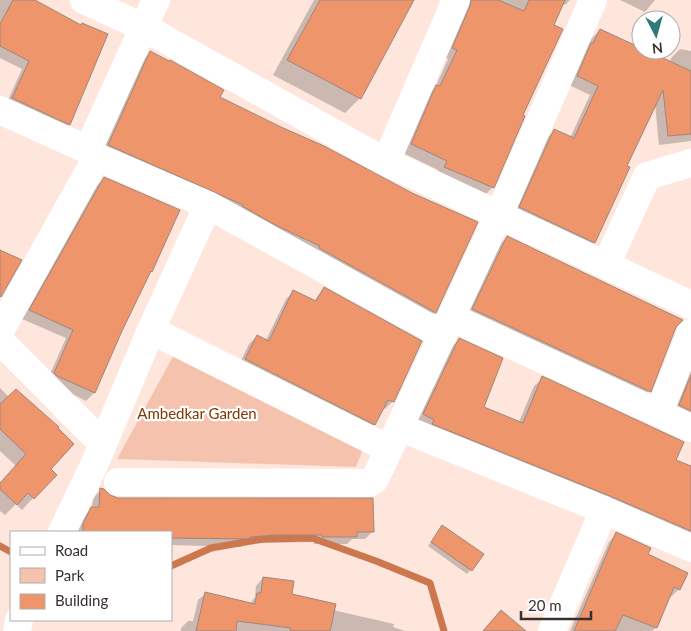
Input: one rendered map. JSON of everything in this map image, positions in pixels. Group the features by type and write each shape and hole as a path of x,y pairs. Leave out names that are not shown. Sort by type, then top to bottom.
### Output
{"street":[{"path":"84,0 143,27 386,162 691,305"},
{"path":"0,331 93,154 143,27 156,0"},
{"path":"386,162 456,0"},
{"path":"118,482 365,484 375,479 499,215 593,0"},
{"path":"0,110 208,205 447,326 691,428"},
{"path":"606,265 647,176 691,163"},
{"path":"62,531 95,463 150,330 208,205"},
{"path":"150,330 394,438 604,510 691,548"},
{"path":"659,413 691,333"},
{"path":"0,341 102,443"},
{"path":"552,631 604,510"}],"green space":[{"name":"Ambedkar Garden","path":"177,349 363,449 356,467 117,459"}],"building":[{"path":"13,0 35,0 81,25 82,23 108,34 70,125 12,98 29,61 0,46 0,24"},
{"path":"320,0 414,0 361,99 287,60"},
{"path":"471,0 498,0 524,11 529,0 565,0 554,25 563,29 523,115 525,116 494,188 444,167 447,161 411,144 436,85 440,86 457,50 452,48"},
{"path":"600,29 631,43 631,60 667,60 691,71 691,134 668,136 663,90 627,166 630,167 595,243 519,207 554,129 574,138 598,86 577,76 591,43 593,43"},
{"path":"150,51 224,90 220,97 324,146 412,193 478,222 436,313 319,248 320,246 277,226 243,205 108,145"},
{"path":"104,177 180,210 152,272 122,331 95,393 54,373 73,330 29,310"},
{"path":"507,236 683,320 676,327 651,392 472,309"},
{"path":"0,250 22,260 1,297 0,296"},
{"path":"324,287 422,341 394,402 388,400 375,425 245,359 257,335 269,341 293,290 316,301"},
{"path":"459,338 503,358 484,407 523,423 542,376 684,442 676,460 691,466 691,531 432,424 434,420 423,414"},
{"path":"691,375 691,411 679,405"},
{"path":"16,389 59,427 74,444 51,469 57,475 34,499 28,493 17,505 0,489 0,483 26,454 0,429 0,404"},
{"path":"100,488 118,498 373,498 374,532 357,532 357,537 276,535 250,537 250,539 172,538 172,531 83,531 83,524 91,507 99,507"},
{"path":"442,525 484,554 472,571 431,542"},
{"path":"616,532 651,548 648,554 688,573 680,590 674,587 657,628 623,615 615,631 574,631"},
{"path":"263,577 294,581 292,594 336,604 330,631 290,631 291,628 237,621 236,631 196,631 205,592 255,604 257,593 261,593"},
{"path":"501,610 526,631 483,631"}],"waterway":[{"path":"172,566 211,548 263,539 312,538 430,583 444,631"},
{"path":"0,546 10,551"}]}
